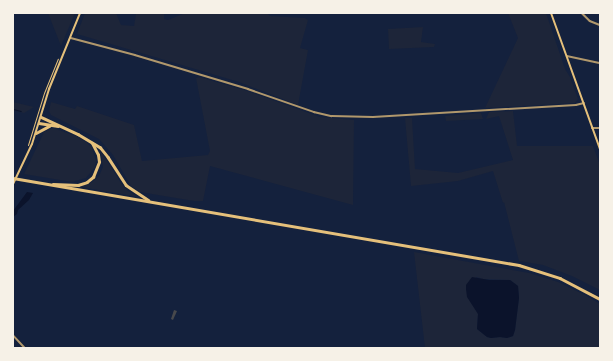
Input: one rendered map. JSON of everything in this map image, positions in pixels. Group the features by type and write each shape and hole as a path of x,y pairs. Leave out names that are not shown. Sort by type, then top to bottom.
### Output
{"main road":[{"path":"13,184 24,164 36,133 49,89 80,13"},
{"path":"551,13 600,149"},
{"path":"41,117 91,142 105,153 126,185 150,202"},
{"path":"39,123 49,126 60,126"},
{"path":"36,133 49,126"},
{"path":"51,184 58,183 78,185 87,182 93,177 97,170 99,158 91,142"},
{"path":"13,178 519,266 560,278 600,299"}],"street":[{"path":"582,13 590,21 600,25"},
{"path":"71,38 135,55 248,89 314,112 332,116 381,116 576,105 584,103"},
{"path":"567,56 600,63"},
{"path":"592,128 600,128"},
{"path":"13,335 24,348"}],"shaded area":[{"path":"48,13 75,13 61,46"},
{"path":"85,13 116,13 121,25 134,26 136,14 151,13 164,13 164,19 168,20 185,13 267,13 270,16 305,18 308,20 300,48 308,50 298,105 239,82 77,34"},
{"path":"508,13 546,13 565,69 570,77 578,99 575,103 485,108 518,38"},
{"path":"423,27 421,42 435,44 434,47 389,49 388,29"},
{"path":"199,77 247,91 320,117 354,120 353,205 210,166 203,201 194,201 140,192 131,186 113,155 99,139 51,115 49,111 51,102 75,109 77,106 134,125 142,161 208,155 210,151 196,78"},
{"path":"13,102 34,107 24,113 13,110"},
{"path":"513,111 517,146 593,146 600,165 600,290 572,276 543,265 519,261 504,202 503,203 493,171 458,181 411,186 405,118 412,118 415,169 458,173 513,160 499,116 486,119 489,112"},
{"path":"481,113 483,119 446,121 445,116"},
{"path":"53,128 76,136 92,148 96,161 95,167 86,178 72,182 24,174 44,132"},
{"path":"100,150 121,183 127,190 138,197 81,187 92,182 99,176 103,167"},
{"path":"27,192 33,193 29,200 13,217 13,211"},
{"path":"414,252 529,273 558,282 600,304 600,348 425,348","holes":["476,277 483,279 510,280 518,286 519,298 513,336 507,338 491,338 487,337 477,329 478,314 473,303"]},
{"path":"472,277 489,280 510,280 518,286 519,298 513,336 507,338 491,338 487,337 477,329 478,314 467,297 466,289 466,285"}],"building":[{"path":"174,310 177,311 173,320 171,319"}],"waterway":[{"path":"13,109 21,111"}]}
